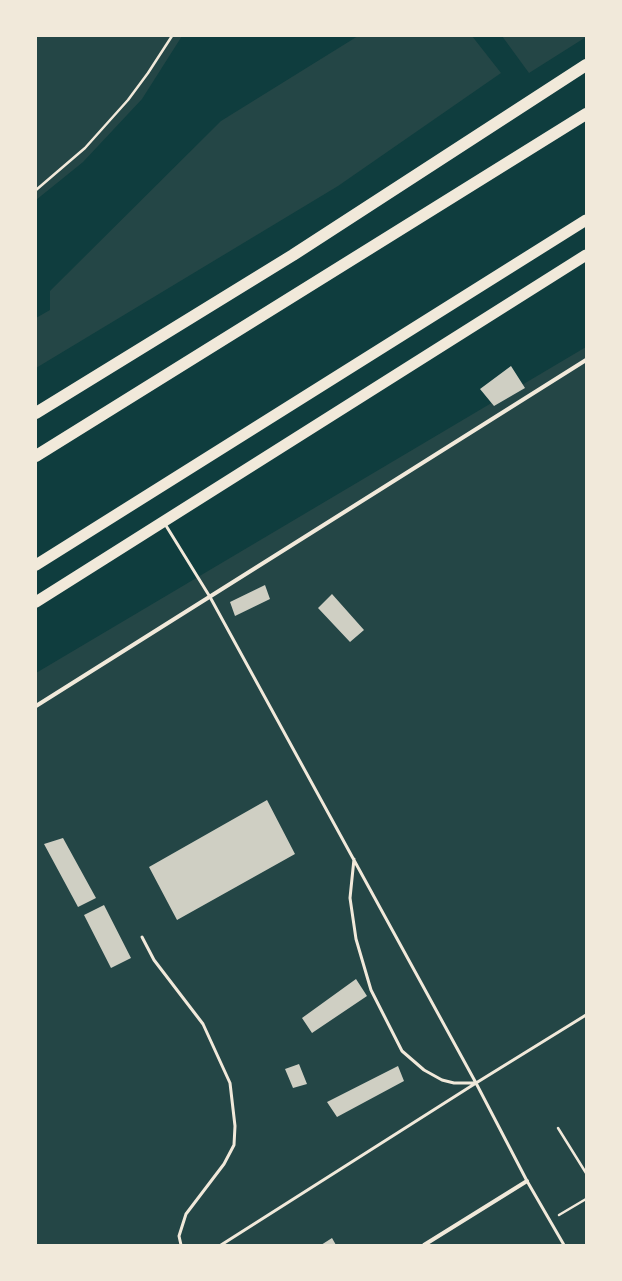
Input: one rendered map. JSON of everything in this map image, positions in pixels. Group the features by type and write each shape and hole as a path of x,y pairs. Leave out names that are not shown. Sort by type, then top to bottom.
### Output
{"highway":[{"path":"36,413 293,255 586,65"},
{"path":"36,456 586,114"},
{"path":"36,565 586,220"},
{"path":"36,602 586,255"}],"street":[{"path":"36,706 586,360"},
{"path":"424,1245 527,1182"}],"lane":[{"path":"164,521 210,597 476,1083 527,1182 564,1245"},
{"path":"354,859 350,898 356,938 371,990 402,1051 424,1070 442,1080 454,1083 476,1083"},
{"path":"142,937 154,960 203,1024 230,1082 235,1126 234,1145 224,1164 186,1214 178,1236 181,1245"},
{"path":"221,1245 586,1015"}],"path":[{"path":"36,190 85,148 128,100 172,36"},
{"path":"558,1128 586,1173"},
{"path":"550,1221 586,1199"}],"shaded area":[{"path":"36,36 182,36 142,99 83,162 36,200"},
{"path":"358,36 472,36 501,73 338,186 36,368 36,318 50,310 50,291 221,121"},
{"path":"502,36 586,36 586,37 529,73"},
{"path":"586,347 586,1245 36,1245 36,673"}],"building":[{"path":"511,366 525,388 494,406 480,389"},
{"path":"265,585 270,599 235,616 230,602"},
{"path":"332,594 364,630 350,642 318,608"},
{"path":"267,800 295,854 177,920 149,867"},
{"path":"63,838 96,898 78,907 44,844"},
{"path":"104,905 131,958 111,968 84,915"},
{"path":"356,979 367,996 312,1033 302,1018"},
{"path":"299,1064 307,1084 293,1088 285,1069"},
{"path":"398,1066 404,1081 337,1117 327,1102"},
{"path":"332,1238 336,1245 321,1245"}]}
